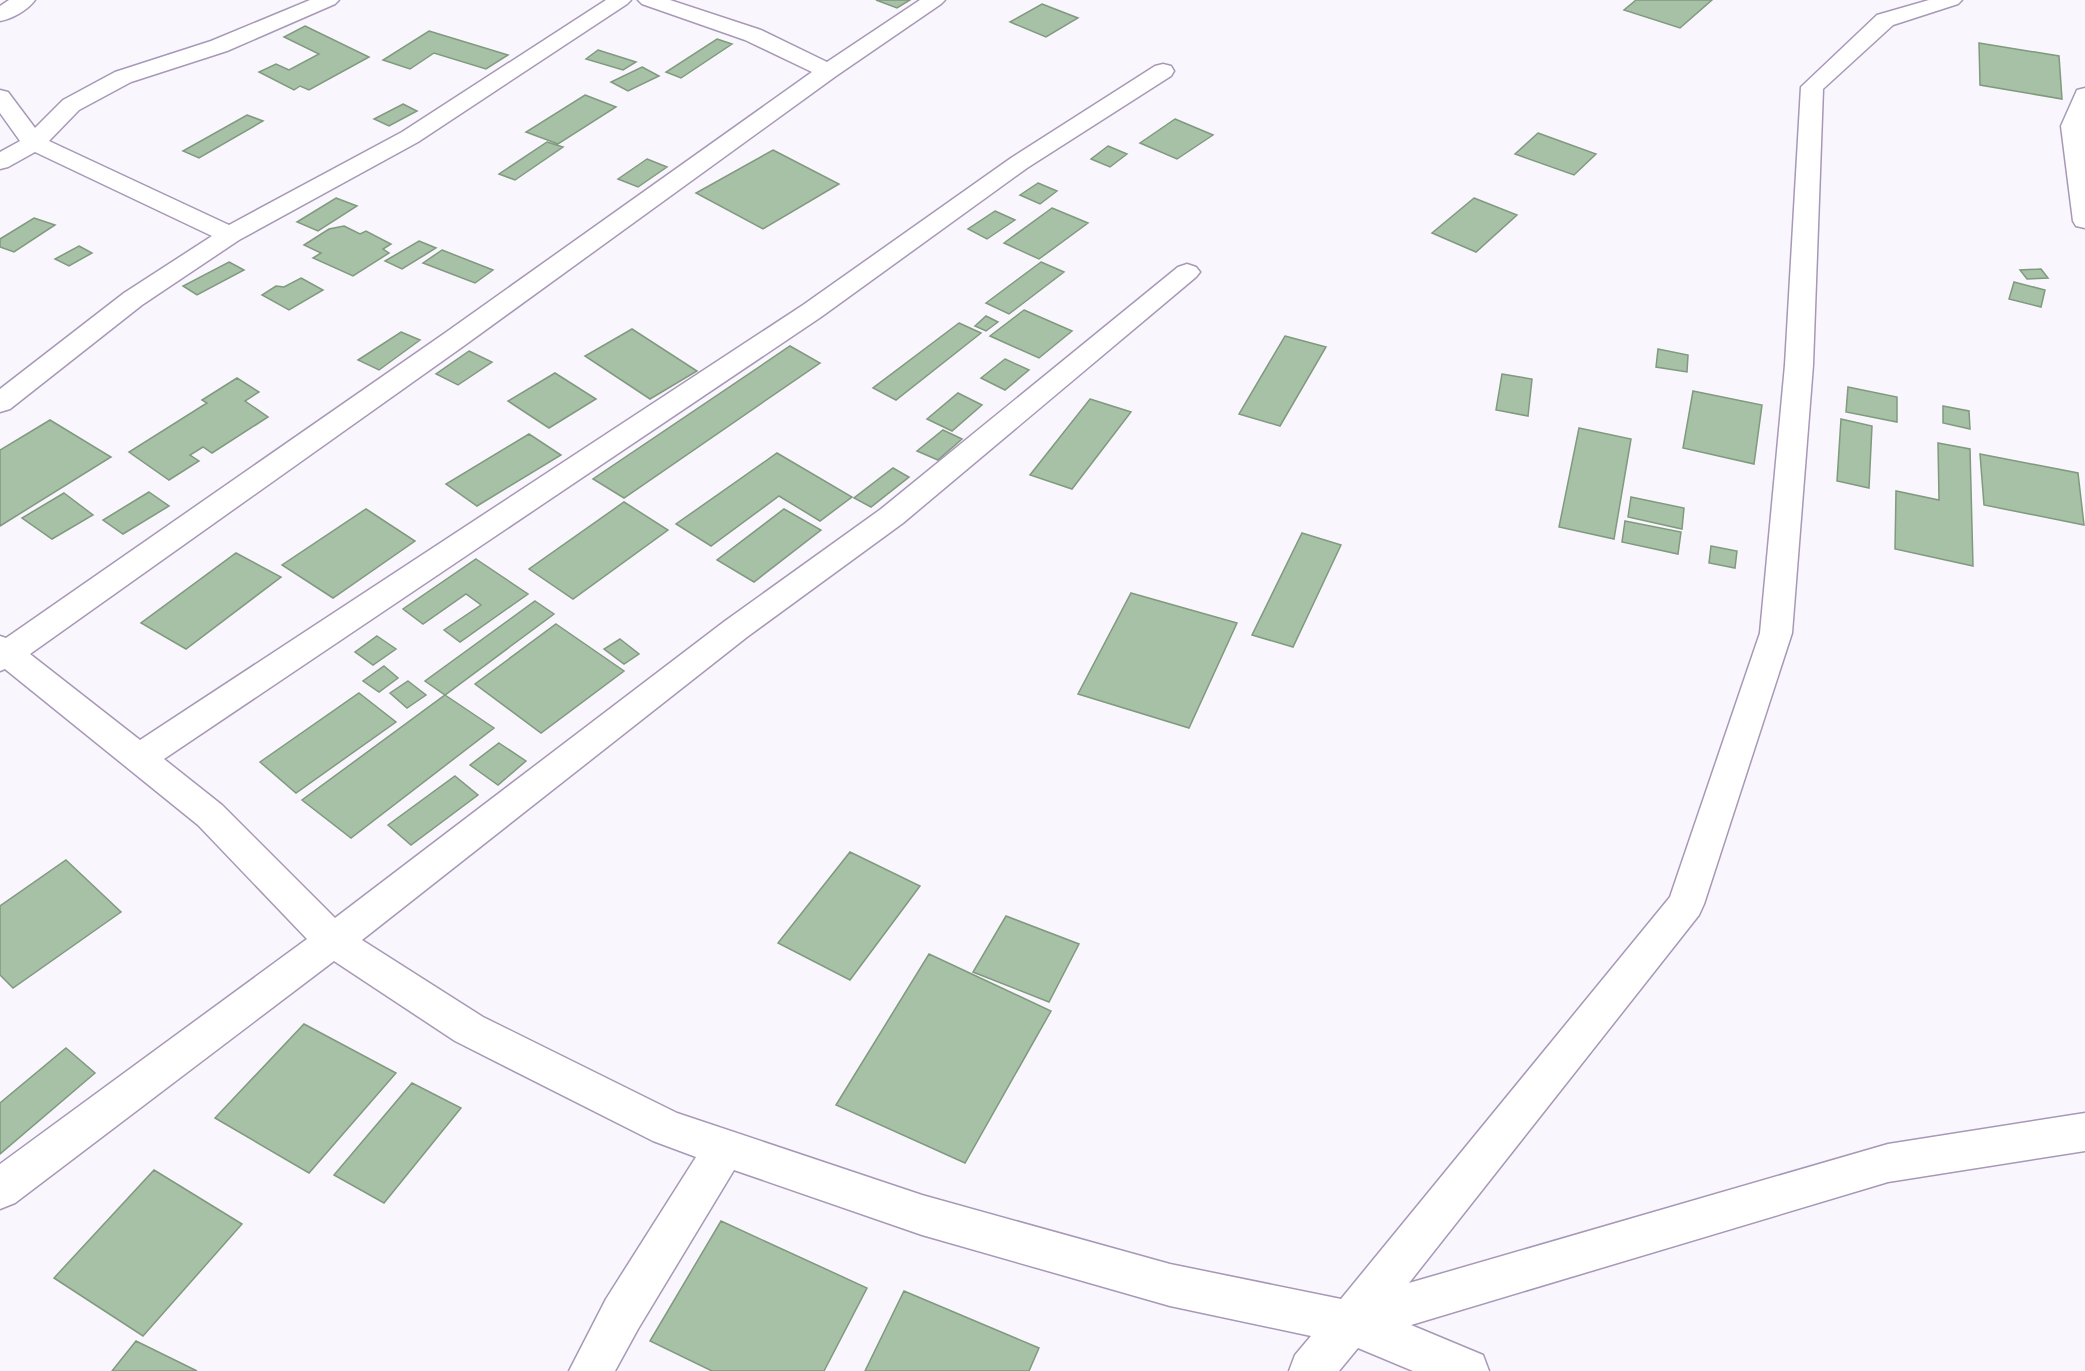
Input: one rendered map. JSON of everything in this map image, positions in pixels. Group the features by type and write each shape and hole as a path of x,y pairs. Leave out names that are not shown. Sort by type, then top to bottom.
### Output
{"street":[{"path":"0,15 24,0"},
{"path":"0,162 34,143 71,105 123,77 219,46 328,0"},
{"path":"0,402 134,299 230,235 410,137 620,0"},
{"path":"650,0 753,35 828,71"},
{"path":"934,0 828,71 455,339 2,653 210,815 333,940 469,1029 668,1128 922,1215 1148,1279 1348,1322 1467,1371"},
{"path":"1311,1371 1348,1322 1686,904 1776,633 1799,365 1812,87 1885,20 1951,0"},
{"path":"139,758 812,310 1019,163 1162,71"},
{"path":"2085,95 2073,126 2085,221"},
{"path":"0,97 34,143 230,235"},
{"path":"0,1189 333,940 736,628 892,516 1187,272"},
{"path":"1348,1322 1888,1163 2085,1132"},
{"path":"591,1371 622,1314 725,1147"}],"building":[{"path":"876,0 910,0 897,8"},
{"path":"1636,0 1712,0 1680,28 1624,10"},
{"path":"1042,4 1078,18 1046,37 1010,22"},
{"path":"305,26 369,57 309,90 300,86 294,90 259,72 276,64 289,70 319,54 284,37"},
{"path":"429,31 508,55 486,69 434,53 410,69 383,60"},
{"path":"717,39 732,44 681,78 666,72"},
{"path":"1979,43 2059,56 2062,99 1980,85"},
{"path":"598,50 636,62 623,70 586,59"},
{"path":"642,67 659,76 628,91 611,82"},
{"path":"585,95 616,107 558,144 526,132"},
{"path":"403,104 417,111 389,126 374,119"},
{"path":"247,115 263,121 199,158 183,151"},
{"path":"1175,119 1213,135 1177,159 1140,143"},
{"path":"1538,133 1596,154 1574,175 1515,154"},
{"path":"547,142 563,147 515,180 499,174"},
{"path":"1108,146 1127,154 1110,167 1091,159"},
{"path":"773,150 839,184 763,229 696,193"},
{"path":"647,159 667,167 638,187 618,179"},
{"path":"1038,183 1057,191 1040,204 1020,195"},
{"path":"336,198 357,206 318,231 297,222"},
{"path":"1474,198 1517,215 1476,252 1432,233"},
{"path":"1052,208 1088,223 1039,259 1004,243"},
{"path":"995,211 1015,220 987,239 968,229"},
{"path":"34,218 55,225 14,252 0,247 0,239"},
{"path":"344,226 360,234 366,231 391,244 383,249 389,253 353,276 313,258 321,253 304,245 329,229"},
{"path":"419,241 436,248 402,269 385,261"},
{"path":"79,246 92,253 69,266 55,259"},
{"path":"442,250 493,270 475,283 423,263"},
{"path":"229,262 244,270 197,295 183,286"},
{"path":"1041,262 1064,272 1009,314 986,303"},
{"path":"2041,269 2048,278 2027,279 2020,270"},
{"path":"301,278 323,290 289,310 262,295 276,286 284,287"},
{"path":"2014,282 2045,290 2041,307 2009,299"},
{"path":"1024,310 1072,331 1039,358 990,336"},
{"path":"986,316 998,322 986,331 975,326"},
{"path":"959,323 981,333 896,400 873,388"},
{"path":"632,329 697,371 650,399 585,356"},
{"path":"401,332 420,340 379,370 358,360"},
{"path":"1285,336 1326,347 1280,426 1239,414"},
{"path":"790,346 820,363 624,498 593,479"},
{"path":"1658,349 1688,355 1687,372 1656,367"},
{"path":"469,351 492,362 458,385 436,374"},
{"path":"1005,359 1029,370 1005,390 981,378"},
{"path":"555,373 596,399 549,428 508,401"},
{"path":"1502,374 1532,379 1528,416 1496,410"},
{"path":"237,378 259,392 245,401 268,417 212,453 203,447 190,455 199,461 169,480 129,452 207,403 202,400"},
{"path":"1848,387 1897,397 1897,422 1846,412"},
{"path":"1693,391 1762,405 1754,464 1683,448"},
{"path":"958,393 982,405 952,431 927,419"},
{"path":"1090,399 1131,412 1072,489 1030,475"},
{"path":"1943,406 1969,411 1970,429 1943,423"},
{"path":"1841,419 1872,426 1869,488 1837,481"},
{"path":"50,420 111,457 0,526 0,450"},
{"path":"1579,428 1631,439 1614,539 1559,527"},
{"path":"943,430 962,439 938,460 917,451"},
{"path":"529,434 561,455 477,506 446,484"},
{"path":"1938,443 1970,449 1973,566 1895,549 1896,491 1939,500"},
{"path":"777,453 852,497 820,521 779,496 711,546 676,524"},
{"path":"1980,454 2078,473 2084,525 1984,505"},
{"path":"893,468 909,477 871,507 854,498"},
{"path":"149,492 169,506 123,534 103,520"},
{"path":"64,493 93,515 52,539 22,518"},
{"path":"1631,497 1684,508 1682,529 1628,517"},
{"path":"624,502 668,530 573,599 529,569"},
{"path":"366,509 415,541 333,598 282,565"},
{"path":"784,509 821,530 754,582 717,560"},
{"path":"1625,521 1681,532 1678,554 1622,542"},
{"path":"1302,533 1341,545 1293,647 1252,635"},
{"path":"1711,546 1737,551 1735,568 1709,563"},
{"path":"236,553 281,577 186,649 141,623"},
{"path":"476,559 528,594 460,642 444,630 481,605 466,594 423,624 403,609"},
{"path":"1131,593 1237,623 1189,728 1078,694"},
{"path":"535,601 554,614 445,695 425,681"},
{"path":"556,624 624,671 541,733 475,684"},
{"path":"377,636 396,649 373,665 355,652"},
{"path":"620,639 639,654 624,664 604,649"},
{"path":"384,666 398,678 379,692 363,681"},
{"path":"408,681 426,695 407,708 390,693"},
{"path":"359,693 396,722 296,793 260,762"},
{"path":"445,695 494,728 351,838 302,800"},
{"path":"499,743 526,761 498,785 470,765"},
{"path":"455,776 478,795 411,845 388,825"},
{"path":"850,852 920,886 850,980 778,943"},
{"path":"66,860 121,912 13,988 0,975 0,906"},
{"path":"1006,916 1079,944 1049,1002 973,972"},
{"path":"929,954 1051,1011 965,1163 836,1105"},
{"path":"304,1024 396,1073 309,1173 215,1118"},
{"path":"66,1048 95,1073 0,1154 0,1103"},
{"path":"412,1083 461,1108 384,1203 334,1175"},
{"path":"154,1170 242,1224 143,1336 54,1278"},
{"path":"721,1221 867,1288 824,1371 712,1371 650,1341"},
{"path":"904,1291 1039,1348 1029,1371 865,1371"},
{"path":"136,1341 197,1371 112,1371"}]}
